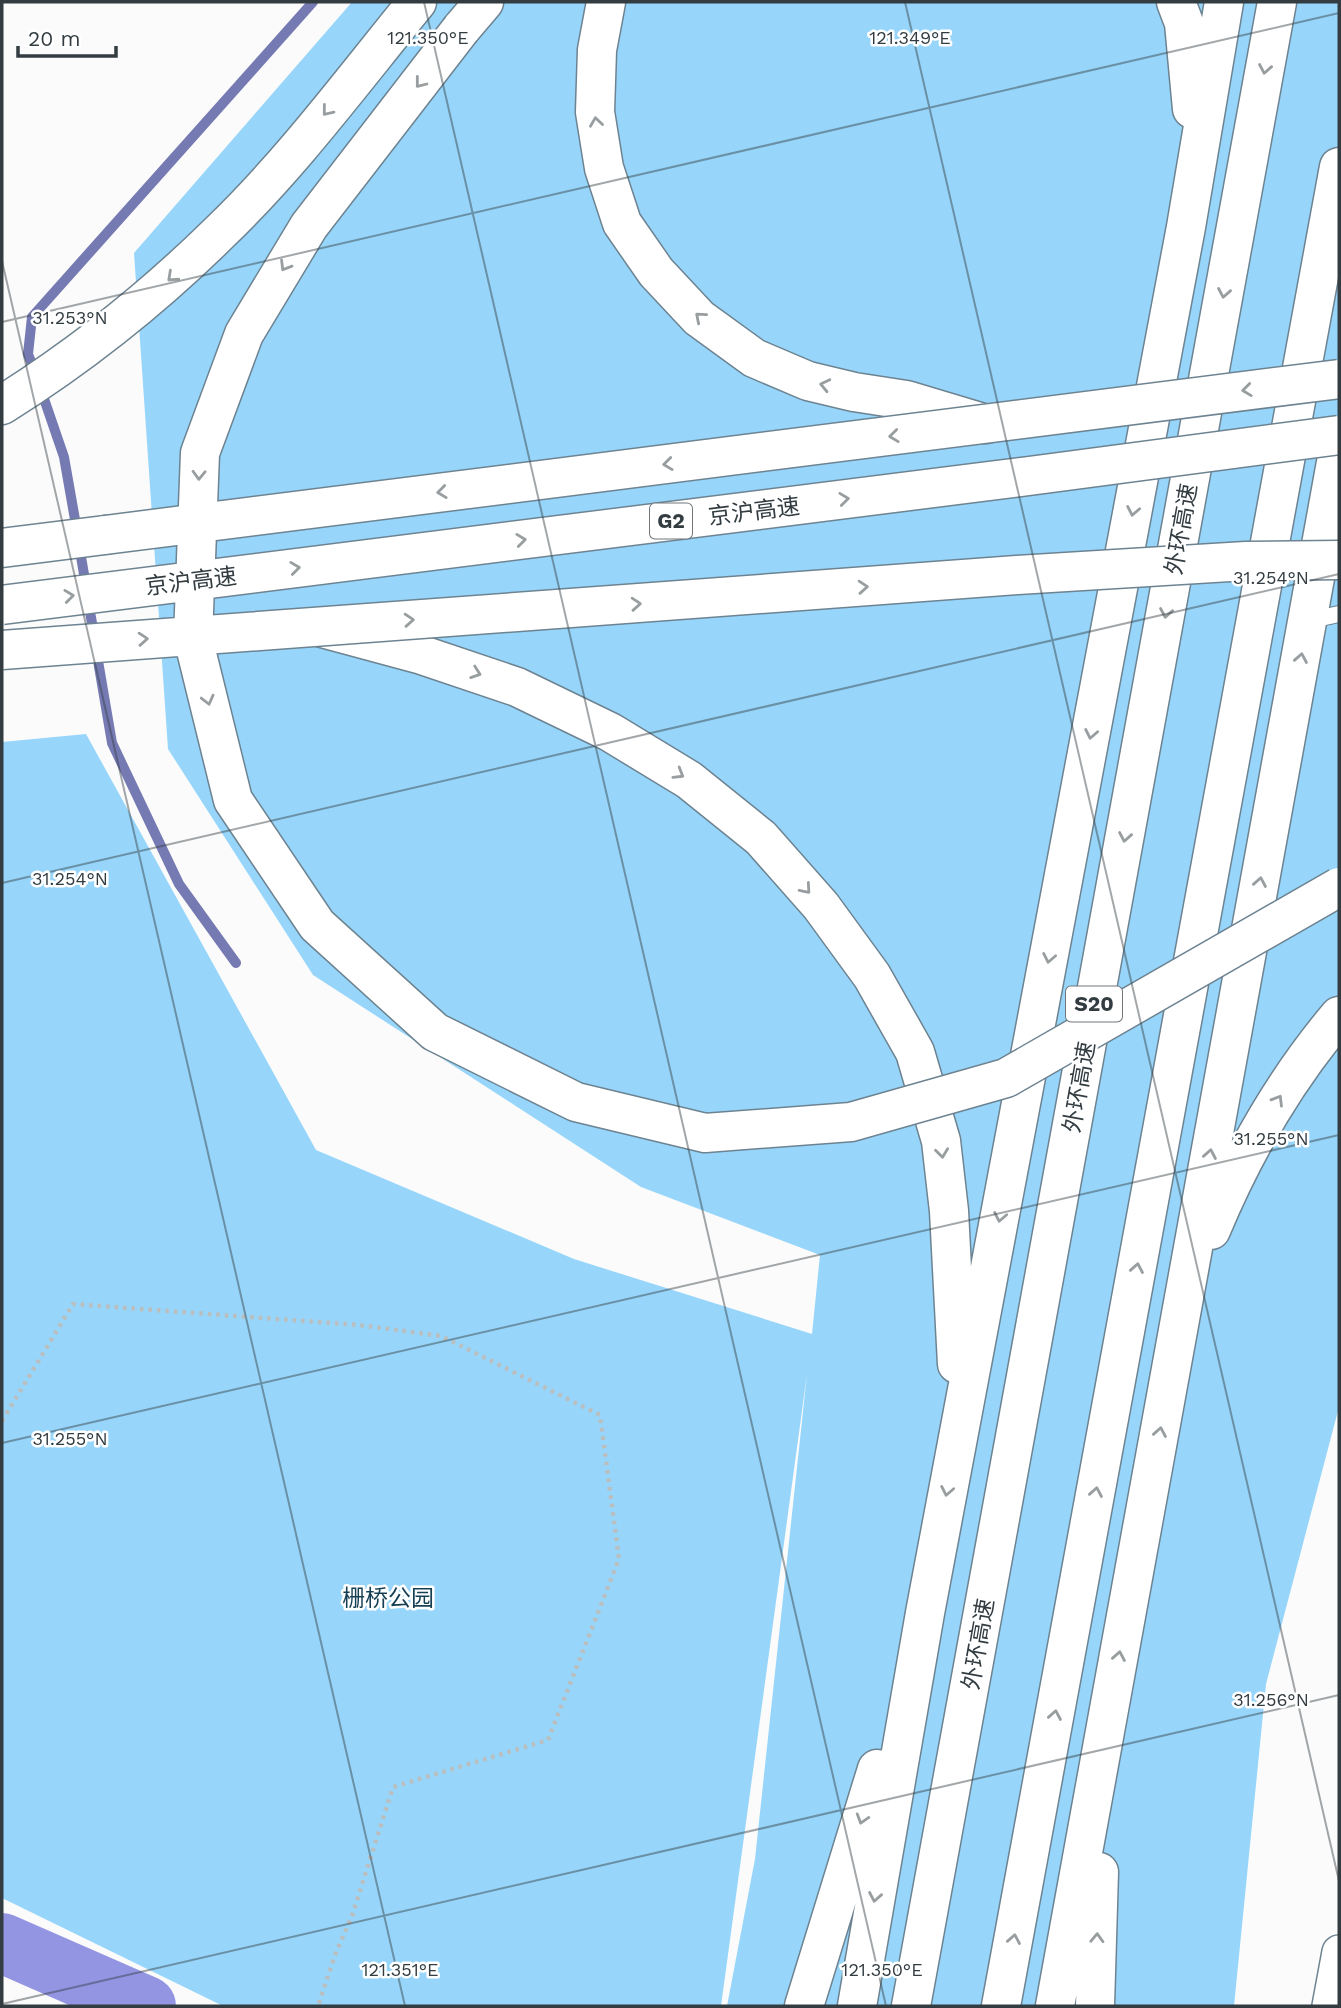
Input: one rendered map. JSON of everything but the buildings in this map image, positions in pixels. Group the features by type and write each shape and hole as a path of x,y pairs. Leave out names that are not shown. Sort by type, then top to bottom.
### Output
{"highway":[{"path":"2,405 46,377 140,306 220,232 288,159 417,2"},
{"path":"606,2 597,50 594,112 604,169 622,223 656,272 699,317 754,358 808,382 906,400 986,424"},
{"path":"1176,2 1184,23 1193,103 1186,227"},
{"path":"857,2006 925,1613 1186,227 1224,2"},
{"name":"外环高速","path":"912,2006 1277,2"},
{"path":"472,15 309,226 244,334 200,453 193,638 233,800 317,925 435,1032 576,1102 705,1133 851,1122 1006,1078 1339,887"},
{"path":"1001,2006 1339,167"},
{"path":"2,548 1339,379"},
{"name":"京沪高速","path":"2,605 1339,435"},
{"path":"1055,2006 1185,1293 1323,617 1339,446"},
{"path":"2,650 1044,573 1246,561 1339,560"},
{"path":"316,627 422,655 517,687 610,732 690,779 761,838 821,906 872,976 915,1052 941,1141 949,1211 960,1424"},
{"path":"1185,1293 1225,1195 1261,1129 1291,1079 1339,1017"},
{"path":"804,2006 925,1613"},
{"path":"1095,2006 1103,1747"}],"street":[{"path":"1329,2006 1339,1952"}],"path":[{"path":"2,1421 73,1304 359,1325 441,1336 600,1415 619,1559 548,1740 393,1787 352,1916 317,2006"}],"green space":[{"name":"栅桥公园","path":"352,2 1339,2 1339,1407 1266,1684 1234,2006 727,2006 755,1859 807,1374 721,2006 223,2006 2,1898 2,742 86,734 316,1150 574,1259 812,1334 820,1255 641,1187 313,975 168,749 134,253"}],"waterway":[{"path":"35,372 28,354 32,317 313,2"},
{"path":"41,390 64,457 77,531"},
{"path":"79,545 86,586"},
{"path":"88,601 94,634"},
{"path":"96,649 112,743 179,884 236,963"},
{"path":"2,1943 146,2006"}]}
